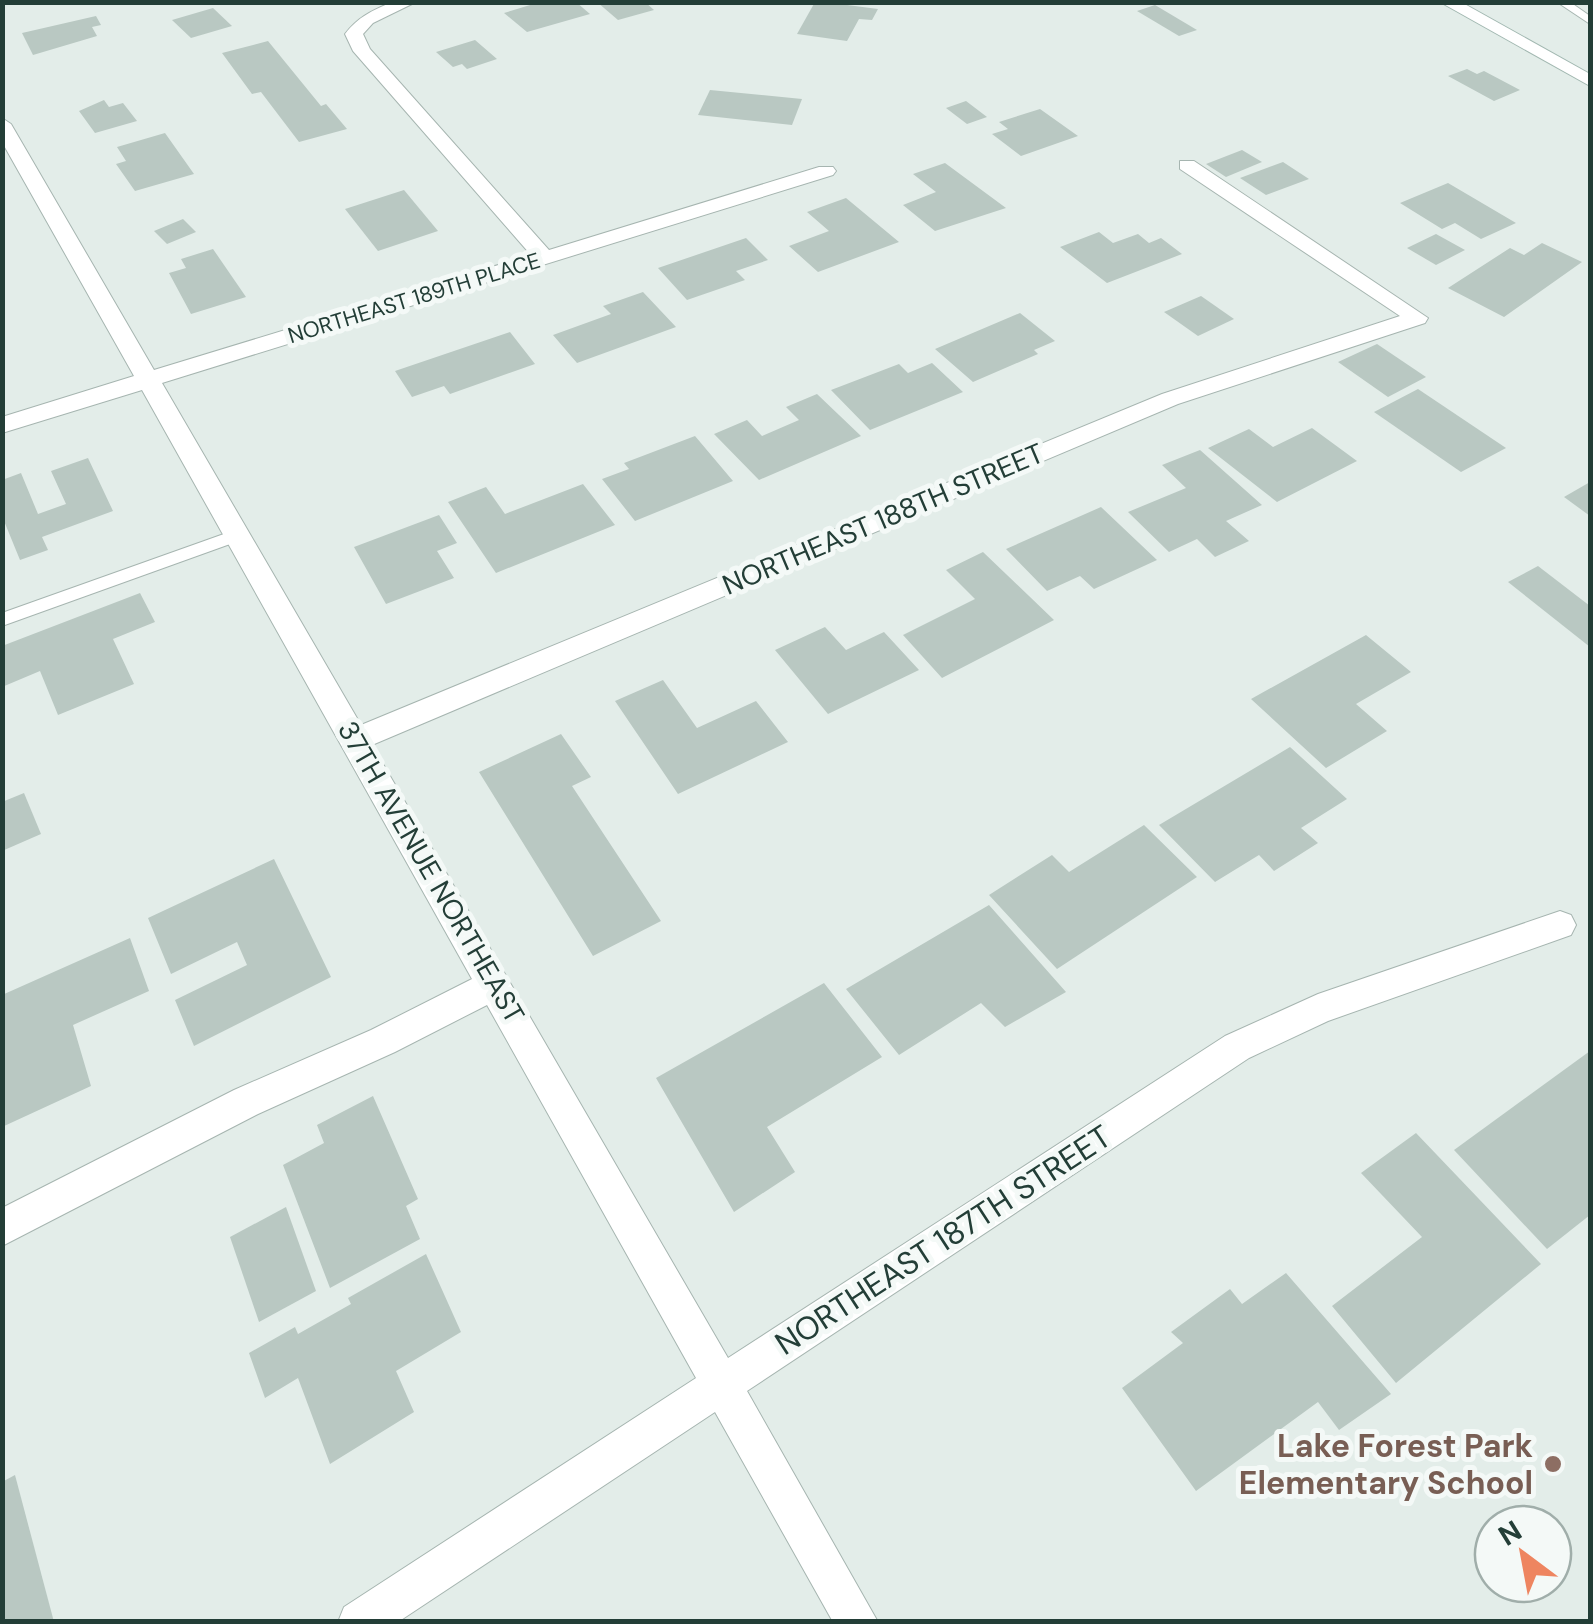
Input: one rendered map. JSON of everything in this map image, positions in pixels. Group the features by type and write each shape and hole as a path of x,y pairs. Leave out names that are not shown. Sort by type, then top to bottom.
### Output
{"street":[{"path":"408,2 367,20 354,34 362,51 545,258"},
{"path":"1448,2 1587,75"},
{"name":"37TH AVENUE NORTHEAST","path":"2,124 857,1622"},
{"name":"NORTHEAST 188TH STREET","path":"355,740 1170,399 1417,318 1187,165"},
{"name":"NORTHEAST 189TH PLACE","path":"2,426 826,171"},
{"name":"NORTHEAST 187TH STREET","path":"359,1622 1237,1047 1318,1008 1560,925"},
{"path":"2,1228 246,1102 495,984"}],"lane":[{"path":"1562,2 1590,21"},
{"path":"2,620 238,535"}],"building":[{"path":"540,2 576,2 590,14 527,32 504,13"},
{"path":"597,2 645,2 654,10 618,20"},
{"path":"815,2 878,9 872,20 859,19 847,41 797,34"},
{"path":"1155,5 1197,30 1179,36 1137,11"},
{"path":"213,8 232,26 191,38 172,20"},
{"path":"96,16 101,25 92,27 97,36 33,55 22,33"},
{"path":"475,40 497,59 467,69 462,64 453,67 436,52"},
{"path":"268,41 321,106 326,104 347,129 299,142 261,92 252,94 222,53"},
{"path":"1467,69 1477,74 1484,71 1520,90 1494,101 1448,76"},
{"path":"710,90 802,99 792,125 698,115"},
{"path":"104,100 109,107 123,103 137,121 95,133 79,111"},
{"path":"966,101 987,117 967,124 946,108"},
{"path":"1040,109 1078,136 1021,156 992,134 1008,129 999,122"},
{"path":"165,133 194,174 135,191 116,164 126,161 117,147"},
{"path":"1242,150 1262,162 1226,177 1206,164"},
{"path":"1283,162 1309,179 1266,195 1240,178"},
{"path":"945,163 1006,208 935,231 903,205 936,192 913,174"},
{"path":"1448,183 1516,223 1481,239 1455,223 1442,229 1400,203"},
{"path":"404,190 438,231 378,251 345,209"},
{"path":"846,198 899,242 818,272 789,246 829,231 807,212"},
{"path":"183,219 196,232 167,244 154,231"},
{"path":"1099,232 1113,243 1138,234 1149,243 1161,238 1182,254 1107,283 1060,247"},
{"path":"1436,234 1465,250 1436,265 1407,248"},
{"path":"746,238 768,260 736,271 745,280 687,300 658,268"},
{"path":"1542,243 1582,262 1504,317 1448,288 1510,248 1524,255"},
{"path":"213,249 246,297 191,314 169,273 186,268 181,259"},
{"path":"643,292 676,327 577,363 553,335 611,314 603,306"},
{"path":"1201,296 1234,319 1198,336 1164,312"},
{"path":"1020,313 1055,341 1034,350 1038,354 973,382 935,349"},
{"path":"510,332 535,364 450,394 444,386 412,397 395,371"},
{"path":"1377,344 1426,377 1388,397 1338,362"},
{"path":"932,363 963,392 870,430 831,390 899,364 908,373"},
{"path":"1418,389 1506,448 1461,472 1374,412"},
{"path":"817,394 861,436 759,480 714,434 747,420 762,436 799,420 786,407"},
{"path":"1312,428 1357,461 1277,502 1208,448 1249,429 1273,447"},
{"path":"695,436 733,481 635,521 602,479 629,469 624,463"},
{"path":"1200,450 1262,505 1226,521 1249,541 1215,557 1197,539 1169,552 1128,512 1186,488 1162,465"},
{"path":"88,458 113,511 42,537 48,550 20,560 2,516 2,480 21,473 38,514 66,504 51,471"},
{"path":"1590,482 1590,516 1564,497"},
{"path":"583,484 615,525 496,573 448,502 486,487 505,514"},
{"path":"1101,507 1157,560 1094,589 1080,576 1047,591 1006,549"},
{"path":"439,515 457,543 437,551 454,578 386,604 354,547"},
{"path":"983,552 1054,620 942,678 903,635 975,599 946,570"},
{"path":"1538,566 1590,606 1590,647 1508,582"},
{"path":"140,593 155,622 113,639 134,684 58,715 40,671 2,687 2,646"},
{"path":"825,627 846,650 884,632 919,670 828,714 775,650"},
{"path":"1366,635 1411,672 1356,704 1387,731 1326,768 1251,699"},
{"path":"663,680 697,728 756,701 788,742 678,794 615,701"},
{"path":"561,734 591,777 572,786 661,921 593,956 479,772"},
{"path":"1290,747 1347,799 1301,828 1318,843 1274,871 1259,855 1215,882 1159,825"},
{"path":"24,793 41,834 2,851 2,802"},
{"path":"1144,825 1197,877 1057,969 989,895 1052,855 1069,872"},
{"path":"274,859 331,977 194,1046 175,1000 247,965 237,942 171,974 148,918"},
{"path":"989,905 1066,992 1005,1027 981,1003 899,1055 846,989"},
{"path":"130,938 149,991 73,1025 91,1086 2,1127 2,995"},
{"path":"824,983 882,1057 767,1127 795,1172 734,1212 656,1078"},
{"path":"1590,1051 1590,1215 1547,1249 1454,1150"},
{"path":"373,1096 418,1199 406,1206 420,1239 330,1288 283,1165 324,1143 317,1125"},
{"path":"1416,1133 1541,1264 1396,1383 1332,1306 1422,1237 1361,1173"},
{"path":"286,1207 316,1291 259,1322 230,1237"},
{"path":"426,1254 461,1332 396,1371 414,1412 330,1464 298,1378 265,1398 249,1353 295,1327 298,1334 351,1304 348,1298"},
{"path":"1286,1273 1391,1394 1339,1430 1318,1402 1196,1491 1122,1388 1183,1343 1171,1332 1230,1289 1242,1304"},
{"path":"15,1475 54,1622 2,1622 2,1482"}],"place":[{"name":"Lake Forest Park Elementary School","path":"1553,1464"}]}
